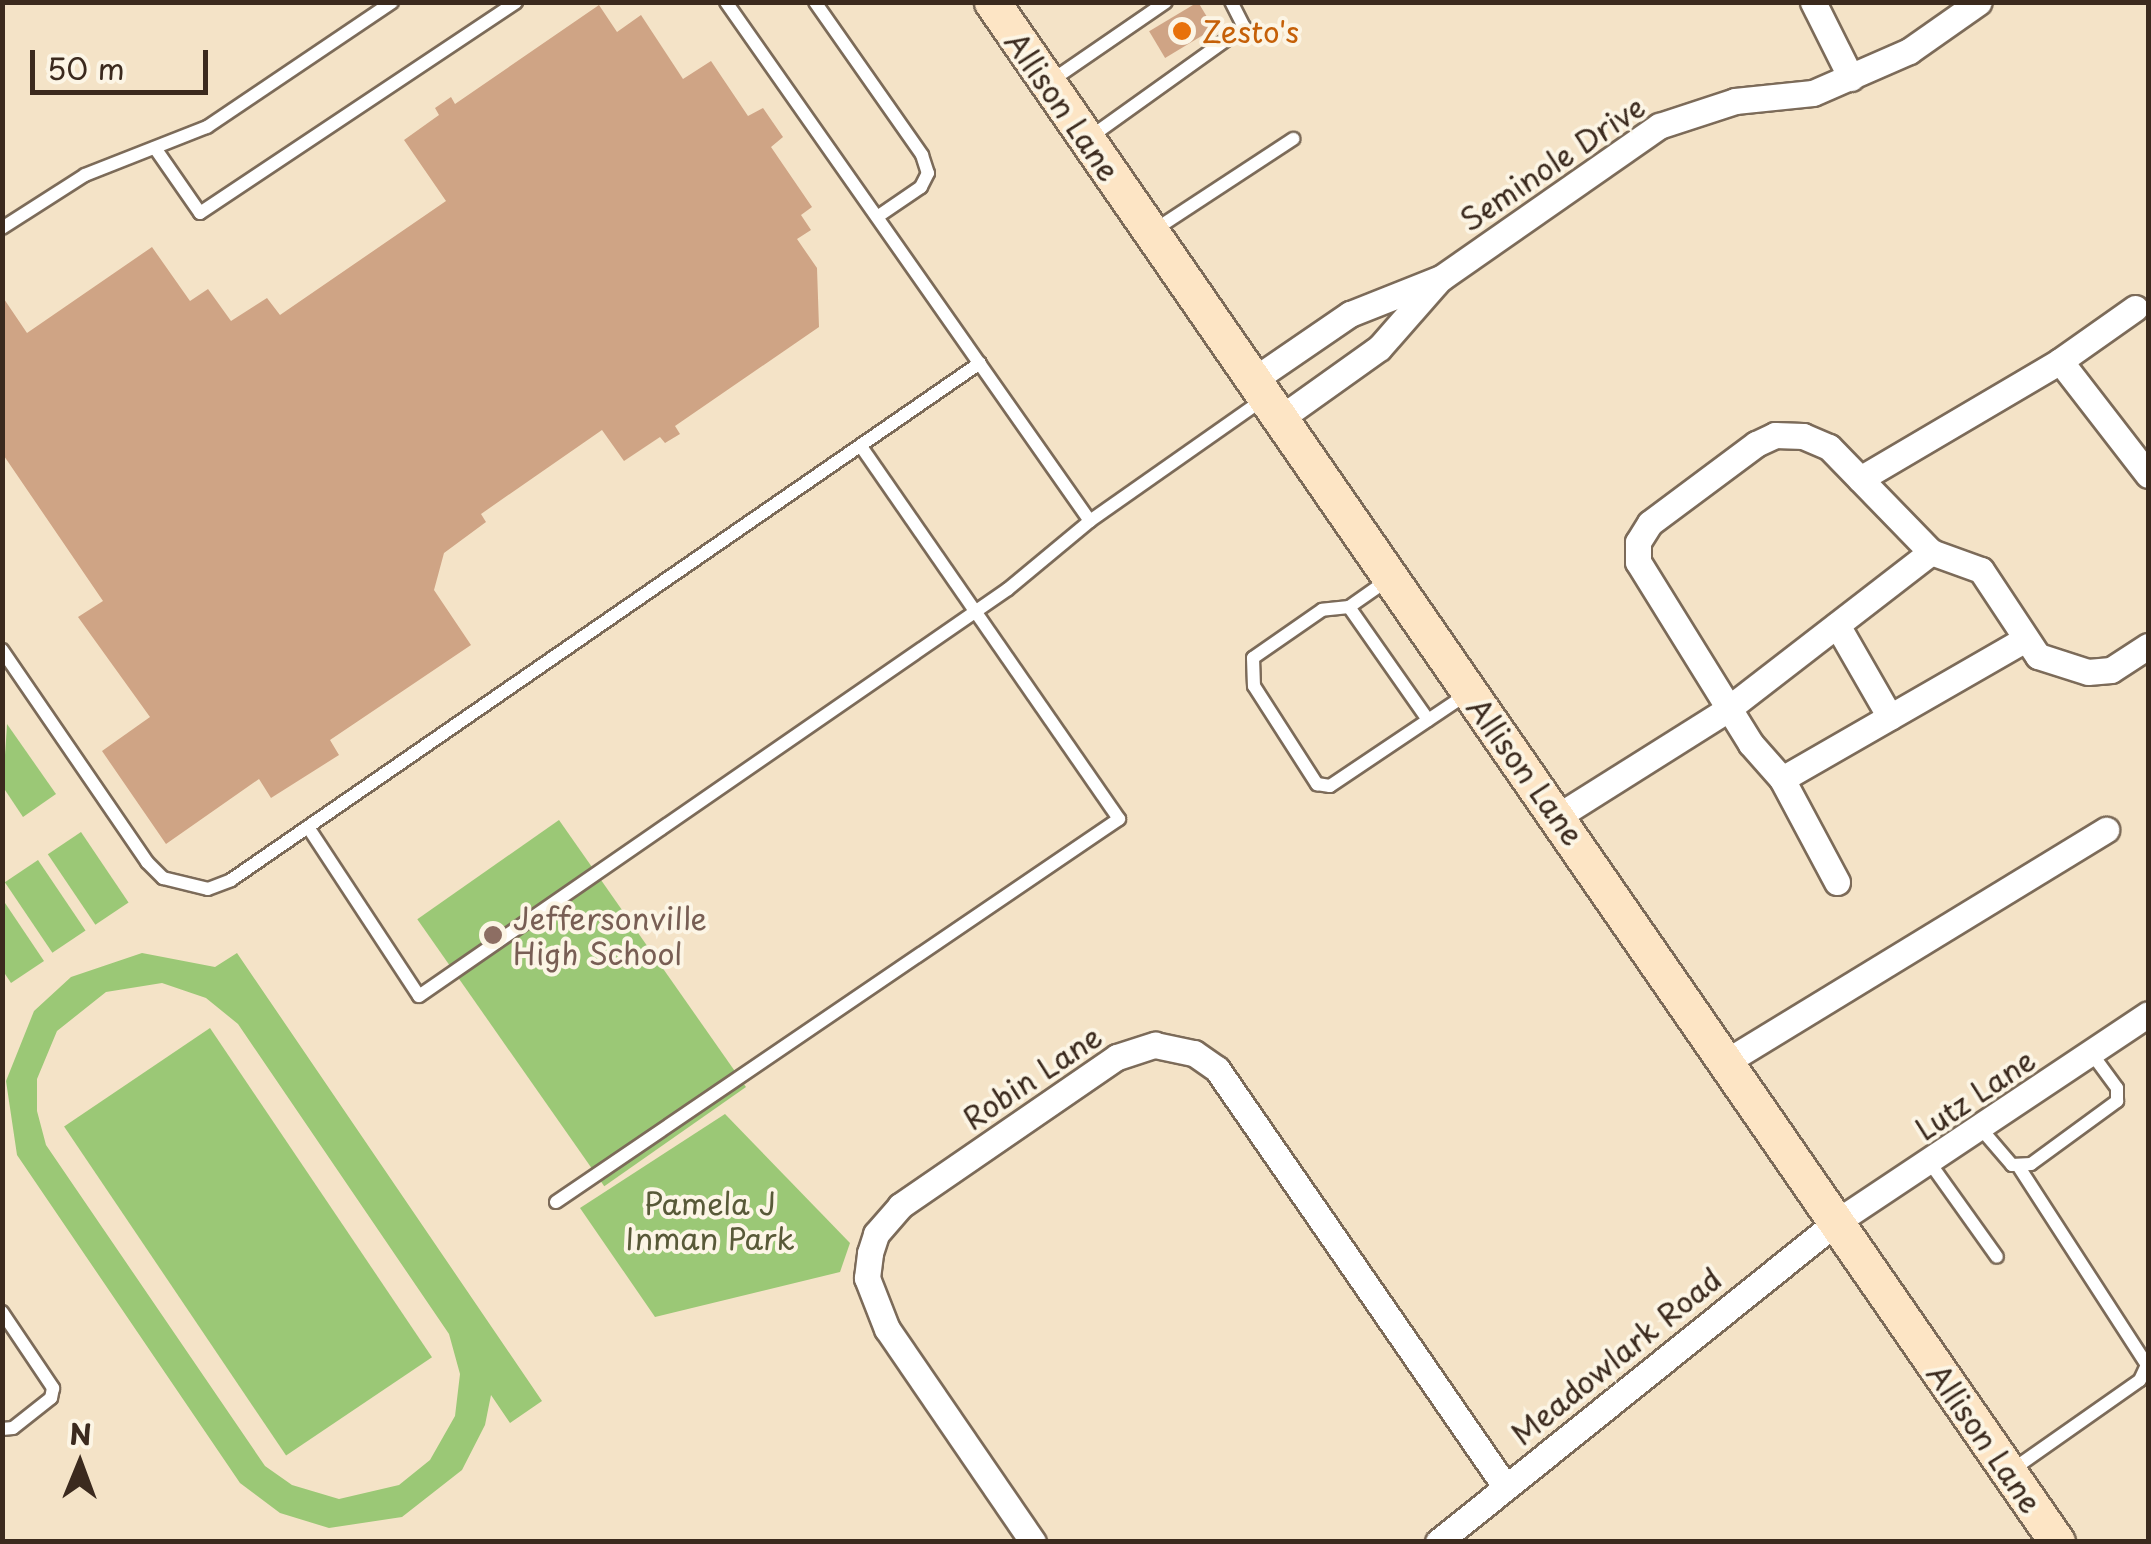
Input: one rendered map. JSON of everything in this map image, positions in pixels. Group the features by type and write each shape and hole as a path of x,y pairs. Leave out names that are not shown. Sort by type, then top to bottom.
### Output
{"main road":[{"name":"Allison Lane","path":"992,2 1390,579 1560,814 1834,1223 2056,1542"}],"street":[{"path":"1813,2 1852,78"},
{"name":"Seminole Drive","path":"1265,400 1350,314 1440,278 1659,126 1735,101 1813,93 1852,78 1909,51 1979,2"},
{"name":"Seminole Drive","path":"1265,400 1379,348 1440,278"},
{"path":"1860,478 2060,361 2135,308"},
{"path":"2060,361 2148,475"},
{"path":"1837,882 1782,779 1728,708 1638,562 1638,542 1650,523 1775,436 1803,436 1829,447 1931,552 1980,570 2004,597 2022,641 2038,656 2088,672 2112,670 2148,646"},
{"path":"1560,814 1728,708 1931,552"},
{"path":"1837,625 1890,717"},
{"path":"1782,779 2022,641"},
{"path":"1728,1060 2106,830"},
{"name":"Lutz Lane","path":"1834,1223 1982,1130 2148,1014"},
{"name":"Robin Lane","path":"1033,1542 887,1330 868,1278 870,1253 876,1234 900,1206 1116,1057 1154,1045 1194,1053 1218,1069 1505,1486"},
{"name":"Meadowlark Road","path":"1438,1542 1834,1223"}],"lane":[{"path":"2,228 85,174 229,114 392,2"},
{"path":"155,148 200,214 516,2"},
{"path":"726,2 1090,521"},
{"path":"816,2 922,155 928,173 921,187 877,217"},
{"path":"1048,83 1166,2"},
{"path":"1087,139 1244,28 1231,2"},
{"path":"1150,232 1293,139"},
{"path":"2,650 164,878 208,888 308,827 980,363"},
{"path":"308,827 419,996 975,612 1090,521 1265,400"},
{"path":"556,1202 1118,819 861,448"},
{"path":"1390,579 1349,608 1322,610 1254,658 1250,672 1317,784 1330,786 1470,692"},
{"path":"1349,608 1428,720"},
{"path":"2020,1168 2117,1100 2116,1088 2092,1054"},
{"path":"1982,1130 2020,1168 2147,1365 2140,1380 2008,1472"},
{"path":"1930,1164 1997,1257"},
{"path":"2,1312 52,1388 51,1398 13,1428 2,1428"}],"green space":[{"path":"7,724 56,794 23,817 3,787"},
{"path":"559,820 746,1087 604,1186 417,919"},
{"path":"81,832 129,902 95,925 48,854"},
{"path":"38,860 86,930 52,953 5,882"},
{"path":"3,900 44,961 11,983 3,971"},
{"path":"142,953 215,967 237,953 542,1401 510,1423 491,1395 485,1425 462,1470 402,1517 329,1528 280,1513 240,1483 17,1155 6,1081 34,1011 71,977","holes":["162,983 206,998 238,1024 449,1334 460,1374 455,1416 430,1460 399,1485 339,1499 292,1485 265,1466 46,1145 37,1111 37,1079 57,1031 106,992"]},
{"path":"210,1028 432,1357 286,1456 64,1126"},
{"name":"Pamela J Inman Park","path":"725,1114 850,1243 840,1272 655,1317 580,1208"}],"building":[{"name":"Zesto's","path":"1198,2 1214,29 1165,58 1149,31"},
{"path":"599,5 617,32 641,15 683,79 711,61 748,116 763,108 783,137 771,147 812,207 801,215 811,230 797,239 817,268 819,327 675,426 680,434 665,443 660,437 624,461 602,430 481,514 486,522 444,553 434,590 471,645 330,740 339,755 271,798 259,779 166,844 102,751 150,717 78,617 103,601 2,453 2,296 27,333 152,247 190,301 208,289 231,321 267,298 280,315 446,201 404,140 439,115 435,108 451,97 455,104"}],"place":[{"name":"Zesto's","path":"1182,31"},
{"name":"Jeffersonville High School","path":"493,935"}]}
